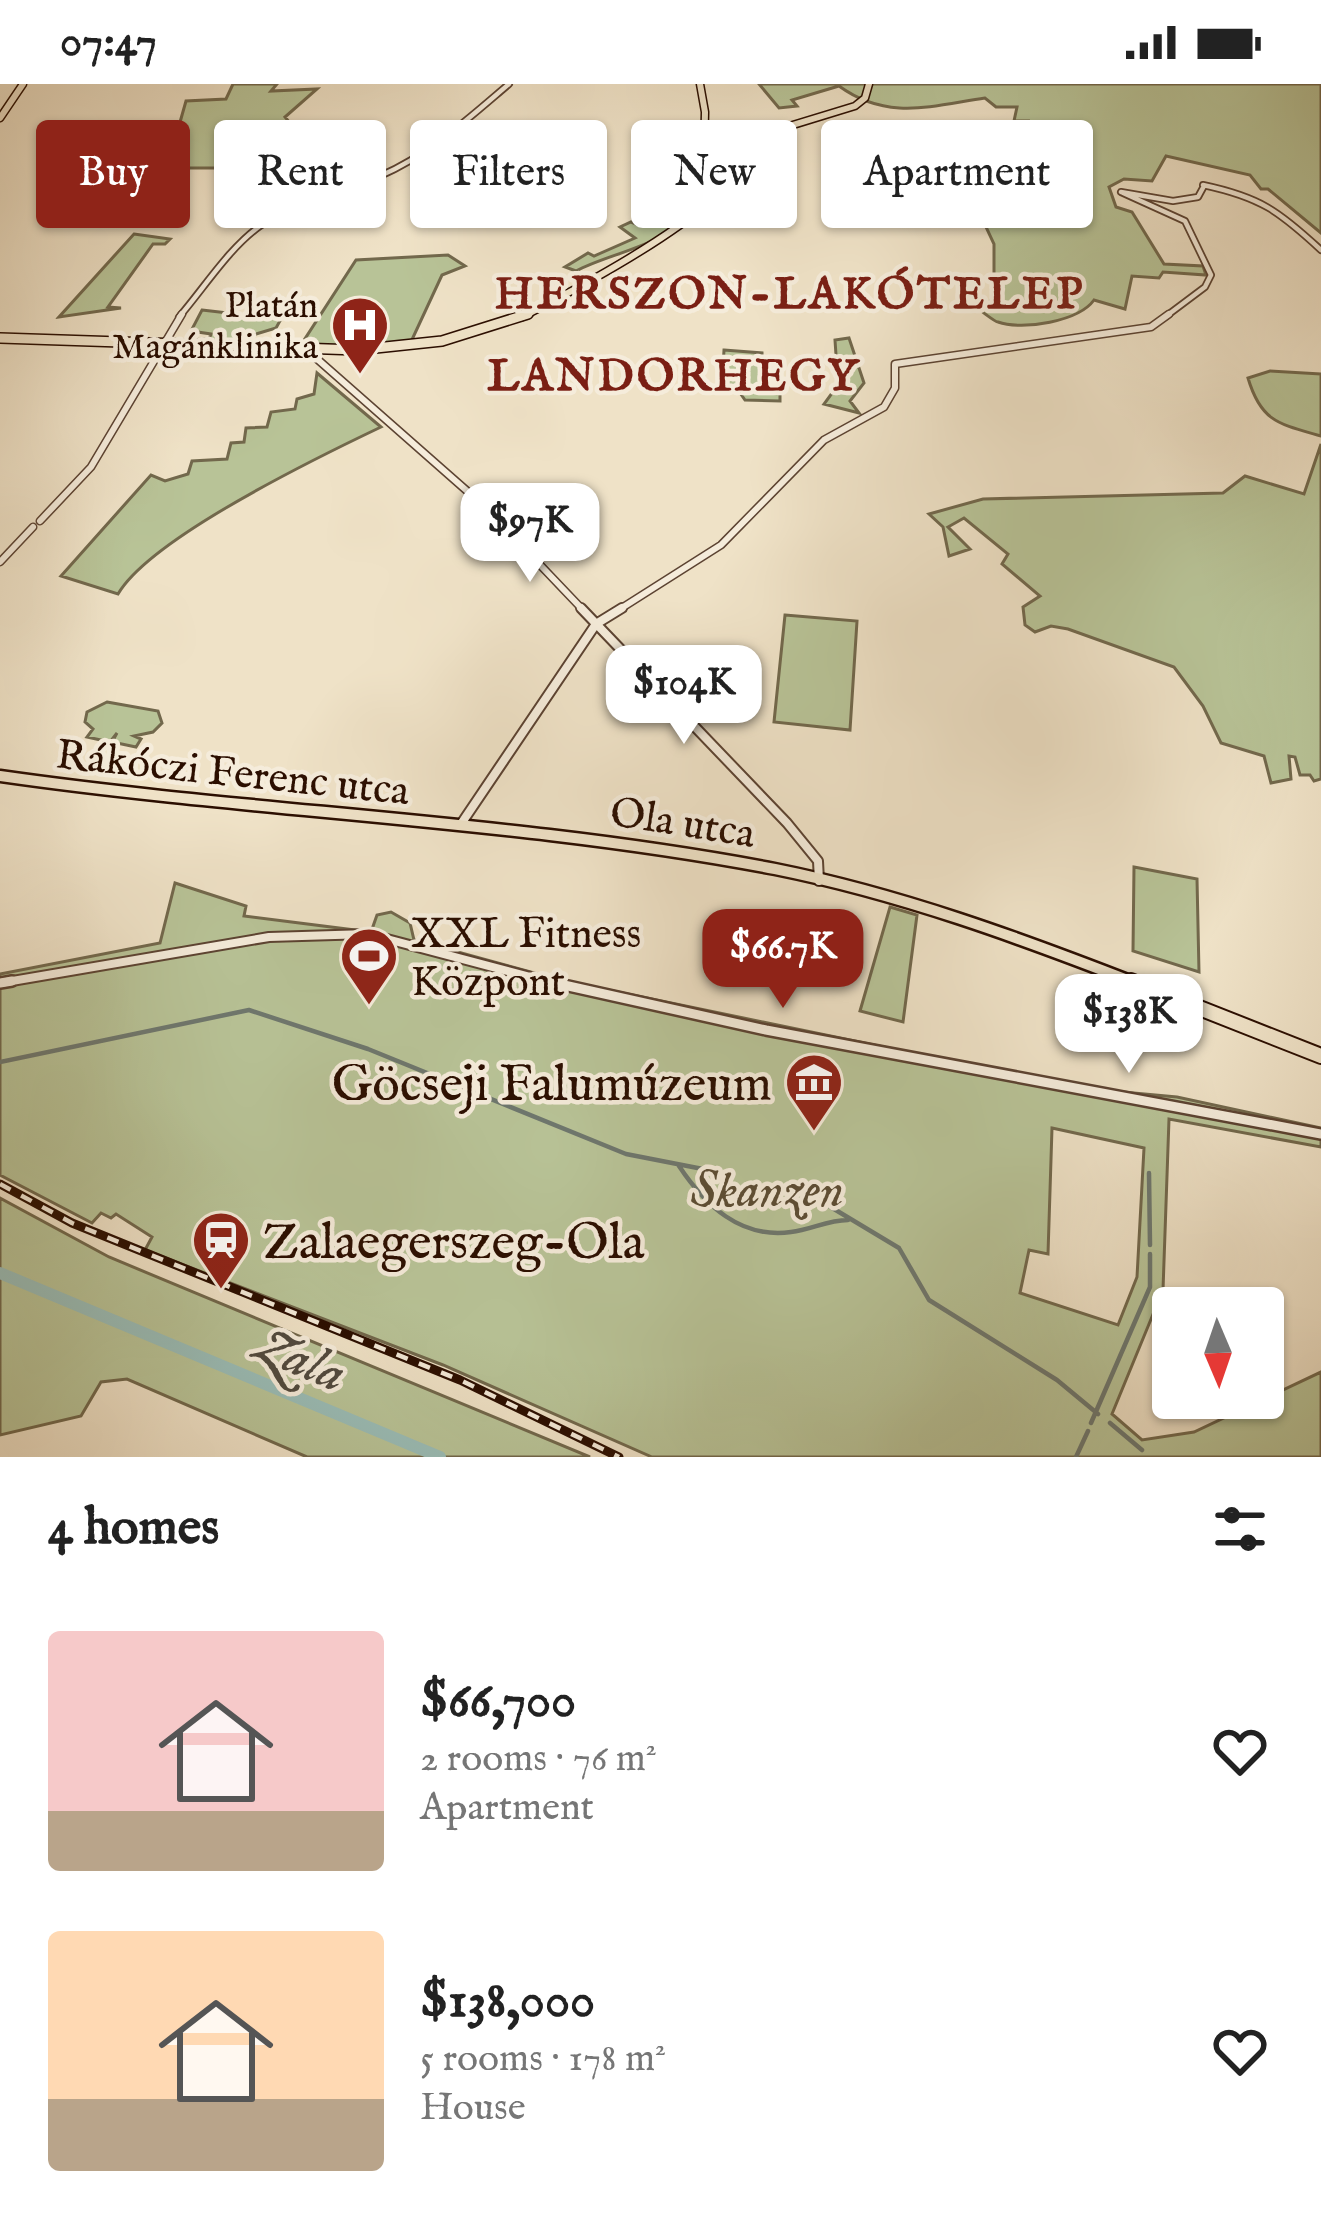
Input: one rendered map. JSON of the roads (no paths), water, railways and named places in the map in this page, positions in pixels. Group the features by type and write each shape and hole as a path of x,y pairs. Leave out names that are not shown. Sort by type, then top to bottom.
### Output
{"main road":[{"path":"0,118 23,84"},
{"path":"700,84 705,120"},
{"path":"797,123 858,105 869,84"},
{"path":"0,338 298,350 420,345 507,323 568,295 675,228"},
{"name":"Rákóczi Ferenc utca","path":"0,776 189,803 459,829"},
{"name":"Ola utca","path":"459,829 615,842 797,874 1012,940 1321,1056"}],"street":[{"path":"0,562 91,467 160,344 215,270 265,221 309,197 408,162 452,133 509,84"},
{"path":"459,829 596,624 722,545 824,440 884,407 896,388 895,364 1052,338 1147,329 1160,324 1210,280 1185,221 1121,192 1184,201 1198,197 1203,185 1243,193 1276,208 1321,250"},
{"path":"298,350 322,363 481,502 815,856 819,880"},
{"path":"322,363 326,350"},
{"path":"797,874 812,868 815,856"},
{"path":"0,983 268,937 368,934 572,988 766,1030 1321,1134"}],"waterway":[{"path":"0,1062 249,1010 368,1049 626,1154 713,1171"},
{"path":"679,1166 712,1206 756,1230 791,1232 848,1220"},
{"path":"1149,1173 1150,1245"},
{"path":"799,1188 899,1248 929,1300 1057,1380 1096,1412"},
{"path":"1096,1412 1150,1287 1150,1254"},
{"name":"Zala","path":"0,1273 440,1457"},
{"path":"1091,1423 1096,1412"},
{"path":"1110,1423 1142,1450"},
{"path":"1076,1457 1088,1431"}],"railway":[{"path":"0,1184 72,1223 460,1380 619,1457"}],"place":[{"name":"Platán Magánklinika","path":"360,376"},
{"name":"XXL Fitness Központ","path":"369,1007"},
{"name":"Göcseji Falumúzeum","path":"814,1133"},
{"name":"Zalaegerszeg-Ola","path":"221,1291"}],"district":[{"name":"HERSZON-LAKÓTELEP","path":"790,292"},
{"name":"LANDORHEGY","path":"674,374"}],"park label":[{"name":"Skanzen","path":"767,1188"}]}
